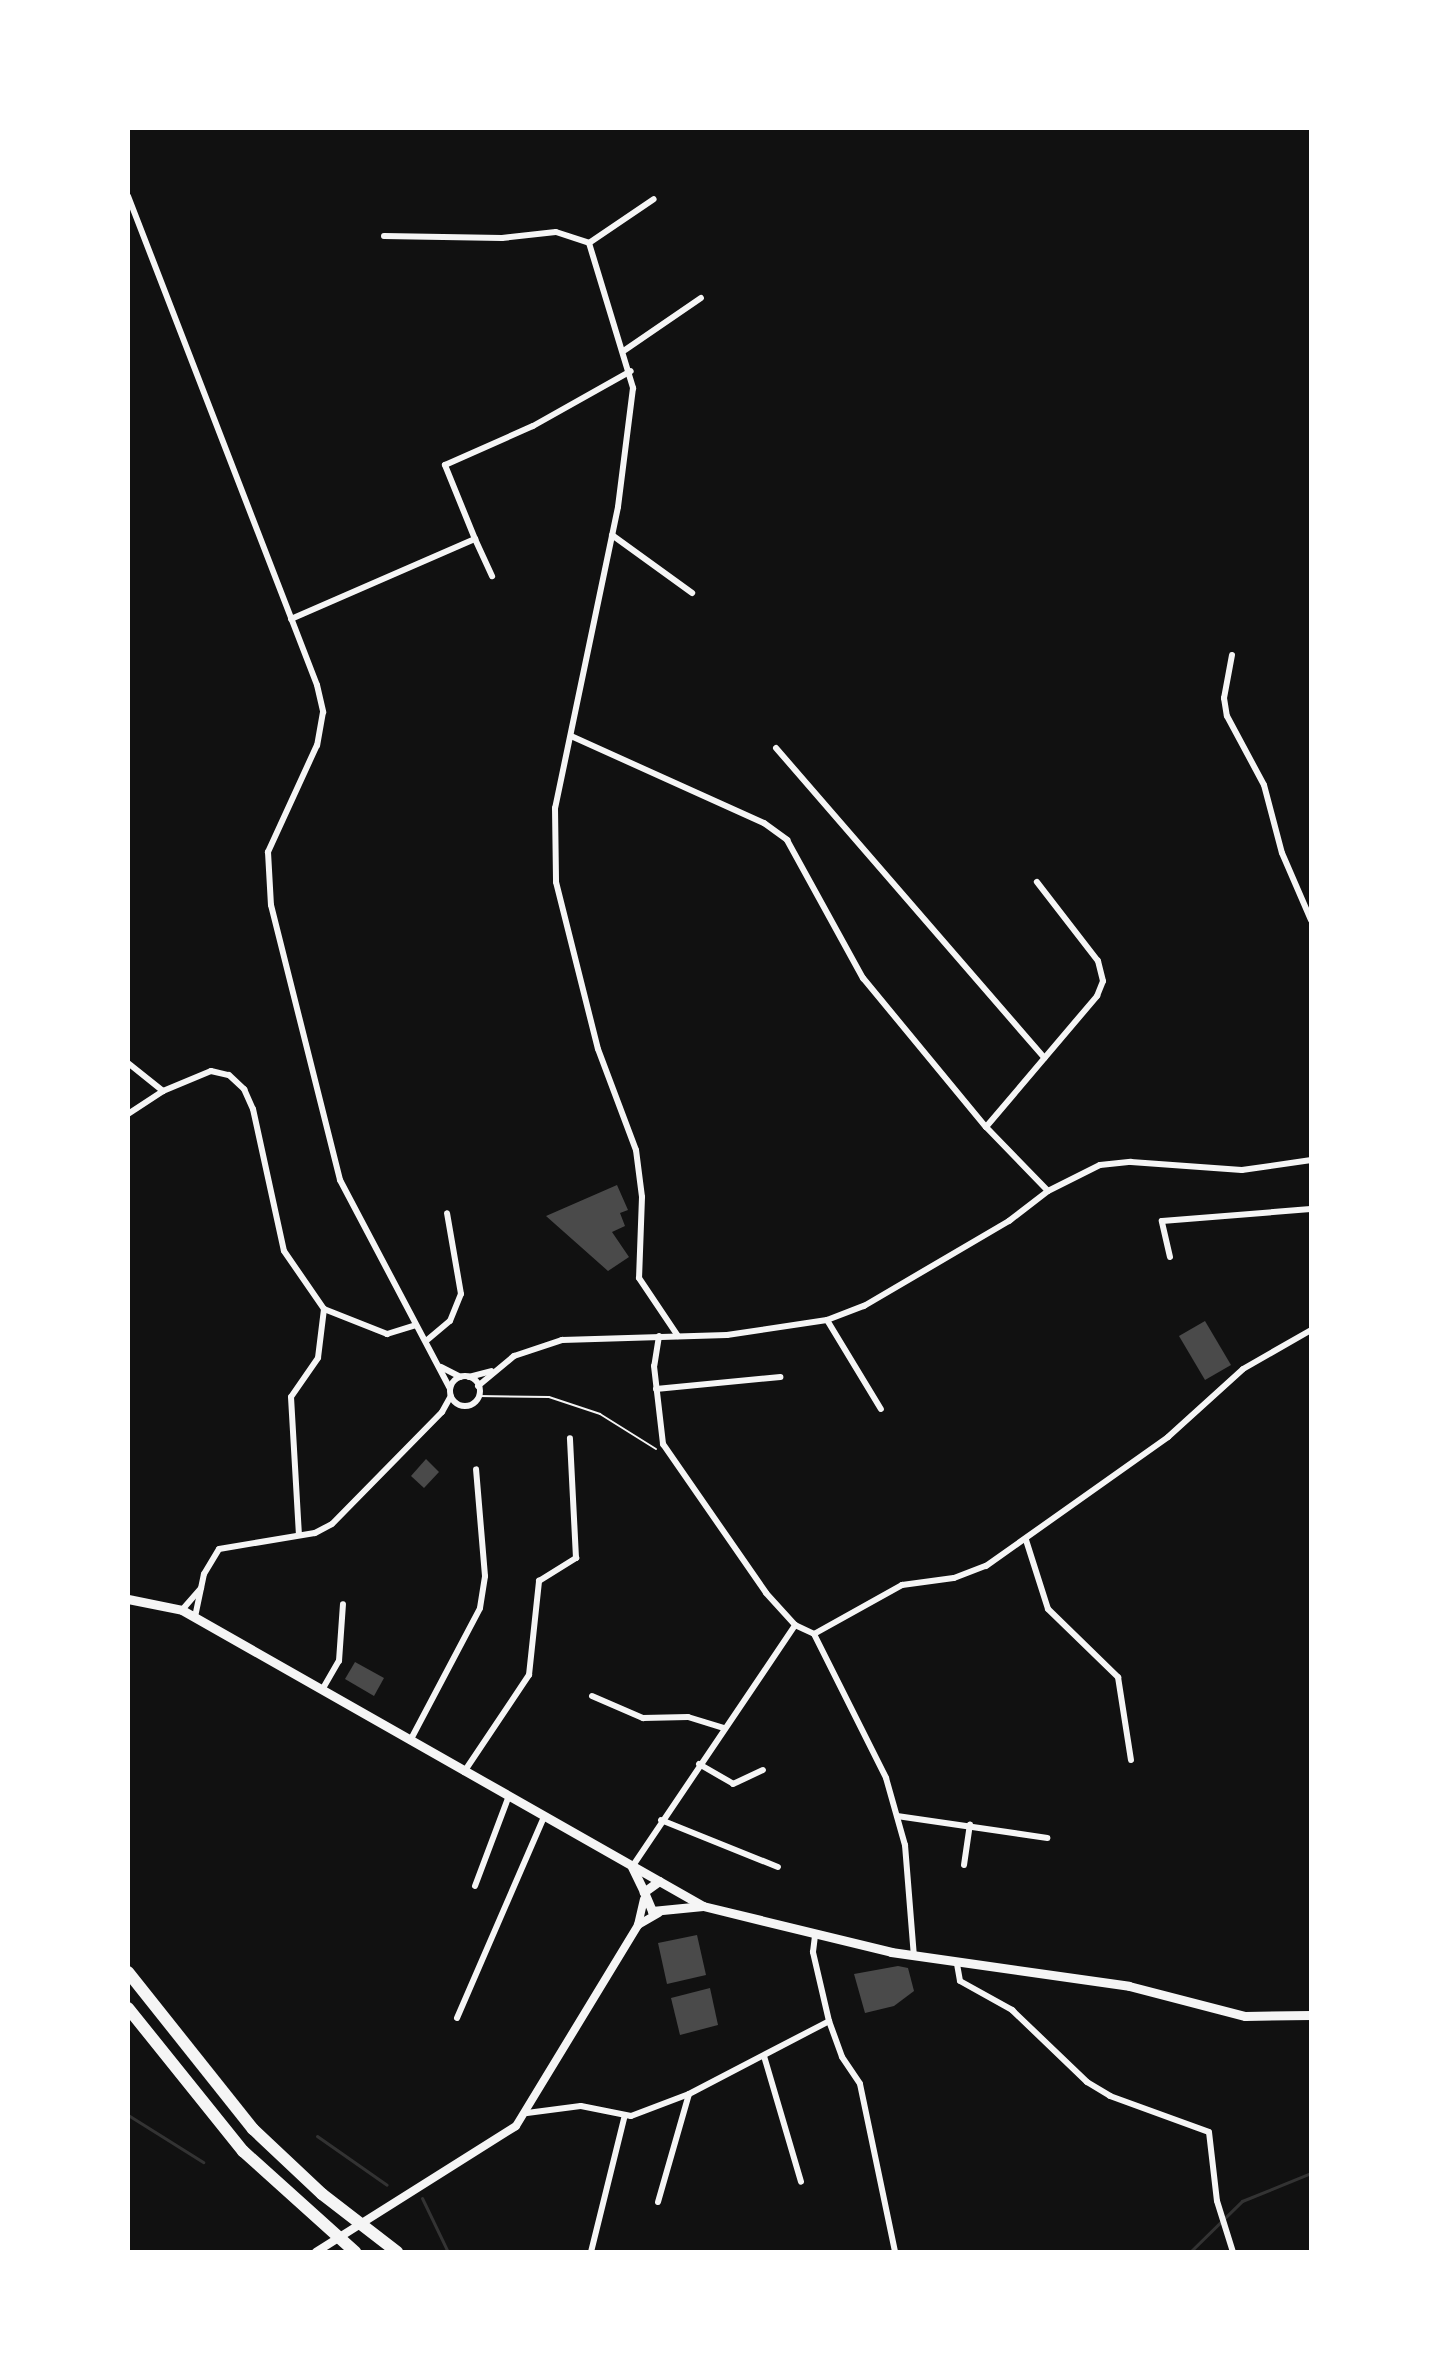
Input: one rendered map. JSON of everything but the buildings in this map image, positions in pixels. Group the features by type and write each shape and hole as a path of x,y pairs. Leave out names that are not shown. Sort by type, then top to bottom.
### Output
{"highway":[{"path":"128,1972 225,2099 322,2194 397,2252"},
{"path":"128,2008 209,2113 302,2208 355,2252"}],"main road":[{"path":"128,1599 182,1610 508,1798 703,1906 914,1956 1129,1986 1245,2016 1311,2015"},
{"path":"632,1867 644,1896 659,1913 703,1906"},
{"path":"644,1896 659,1881"},
{"path":"671,1909 675,1891"}],"street":[{"path":"128,196 291,619 323,712 312,761 268,852 268,891 340,1180 441,1367 450,1392 461,1405"},
{"path":"589,243 654,199"},
{"path":"384,236 502,238 556,232 589,243"},
{"path":"589,243 631,371 631,421 612,535 555,808 560,908 598,1049 636,1150 642,1197 639,1278 678,1336"},
{"path":"625,350 701,298"},
{"path":"492,576 445,465 533,426 631,371"},
{"path":"612,535 692,593"},
{"path":"291,619 475,539"},
{"path":"1232,655 1224,698 1227,716 1264,785 1282,853 1311,920"},
{"path":"571,736 764,823 787,840 863,978 986,1127 1048,1191"},
{"path":"776,748 1045,1058"},
{"path":"986,1127 1097,996 1103,981 1098,961 1037,882"},
{"path":"128,1063 163,1091"},
{"path":"128,1114 163,1091 211,1071 229,1075 244,1089 284,1251 324,1309 387,1334 416,1325"},
{"path":"195,1617 201,1588 219,1549 299,1535 332,1524 442,1412 450,1392 465,1377 491,1371 523,1352 562,1340 770,1331 827,1320 864,1306 951,1255 1048,1191 1115,1162 1242,1170 1311,1160"},
{"path":"1170,1257 1162,1221 1311,1209"},
{"path":"426,1341 450,1321 461,1294 447,1213"},
{"path":"299,1535 291,1397 318,1358 324,1309"},
{"path":"827,1320 881,1409"},
{"path":"814,1634 892,1589 954,1578 986,1566 1176,1431 1243,1369 1311,1330"},
{"path":"659,1336 656,1389 663,1444 766,1593 795,1625 814,1634 886,1778 897,1816 913,1903 914,1956"},
{"path":"441,1367 478,1386"},
{"path":"442,1412 478,1396 478,1386 491,1371"},
{"path":"656,1389 780,1377"},
{"path":"464,1773 529,1675 539,1581 576,1558 570,1438"},
{"path":"410,1741 480,1608 485,1576 476,1469"},
{"path":"1026,1540 1048,1609 1118,1677 1131,1760"},
{"path":"182,1610 201,1588"},
{"path":"322,1690 339,1661 343,1604"},
{"path":"632,1867 795,1625"},
{"path":"592,1696 643,1718 688,1717 723,1728"},
{"path":"699,1764 733,1784 763,1770"},
{"path":"475,1886 508,1798"},
{"path":"897,1816 970,1824 1047,1838"},
{"path":"457,2018 544,1817"},
{"path":"661,1820 778,1867"},
{"path":"964,1865 970,1824"},
{"path":"316,2252 466,2162 527,2113 638,1925 644,1896"},
{"path":"638,1925 659,1913"},
{"path":"815,1935 813,1952 829,2021 842,2057 860,2084 895,2252"},
{"path":"957,1964 960,1981 1012,2010 1087,2082 1110,2096 1209,2132 1222,2214 1233,2252"},
{"path":"527,2113 581,2106 625,2115 689,2094 829,2021"},
{"path":"764,2056 801,2182"},
{"path":"658,2202 689,2094"},
{"path":"591,2252 625,2115"}],"path":[{"path":"478,1396 549,1397 575,1405 673,1460"}],"waterway":[{"path":"128,2115 203,2162"},
{"path":"317,2136 387,2185"},
{"path":"1190,2252 1242,2201 1311,2173"},
{"path":"422,2198 448,2252"}]}
